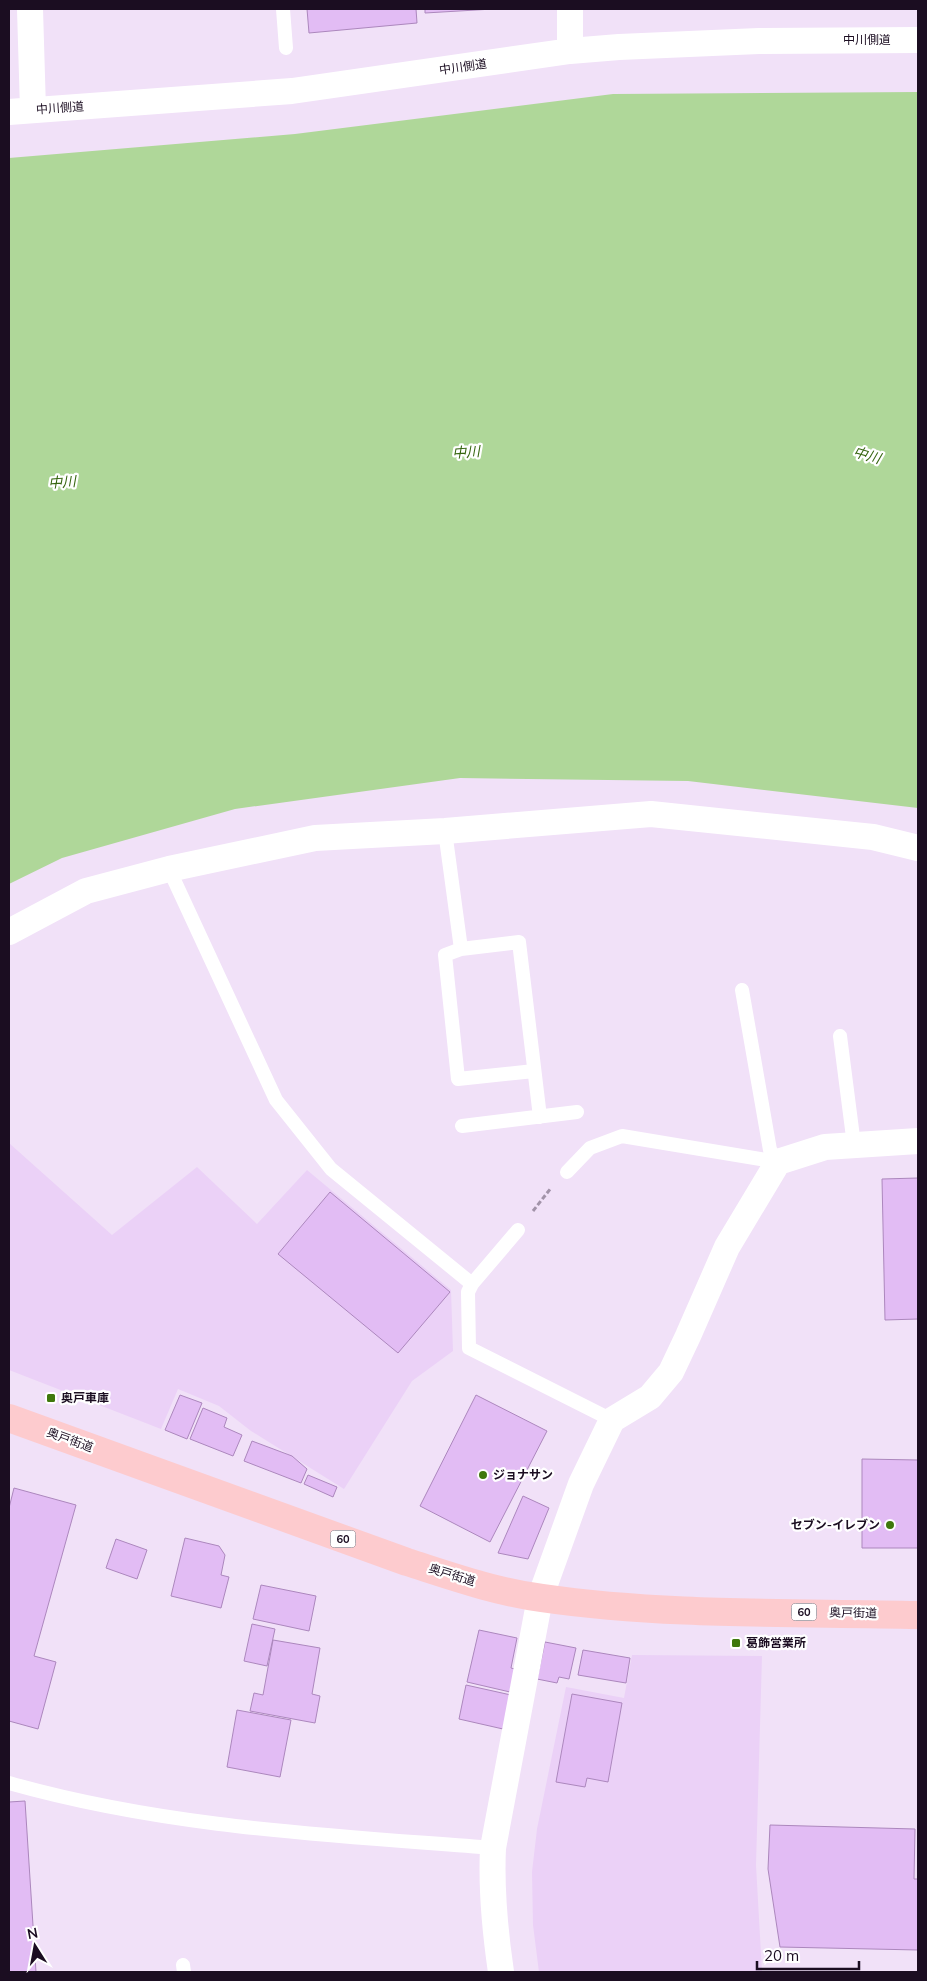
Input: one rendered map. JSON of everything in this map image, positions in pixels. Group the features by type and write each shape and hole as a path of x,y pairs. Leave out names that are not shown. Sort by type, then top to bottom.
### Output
{"main road":[{"name":"奥戸街道","path":"9,1418 406,1562 471,1582 540,1598 673,1609 918,1615"}],"street":[{"path":"21,111 30,9"},
{"path":"570,9 570,52"},
{"name":"中川側道","path":"21,111 292,91 570,52 619,47 759,41 918,40"},
{"path":"9,932 86,892 169,868 315,838 445,831 651,814 873,837 918,848"},
{"path":"501,1972 495,1931 492,1870 493,1848 540,1598 581,1484 612,1420 650,1397 671,1372 727,1246 778,1162 825,1147 918,1141"}],"lane":[{"path":"283,9 286,48"},
{"path":"445,831 461,949"},
{"path":"169,868 276,1100 330,1168 472,1284"},
{"path":"534,1071 458,1079 445,955 461,949 519,942 540,1117"},
{"path":"742,990 770,1150 778,1162"},
{"path":"840,1036 854,1145"},
{"path":"462,1126 577,1112"},
{"path":"568,1172 590,1148 622,1136 778,1162"},
{"path":"518,1230 472,1284 468,1292 469,1348 612,1420"},
{"path":"9,1783 48,1794 140,1814 239,1828 493,1848"}],"path":[{"path":"518,1230 560,1177 568,1172"}],"shaded area":[{"path":"9,1143 112,1235 197,1167 257,1224 307,1170 451,1290 453,1351 412,1381 344,1489 251,1431 219,1406 178,1389 161,1429 9,1370"},
{"path":"632,1655 762,1656 756,1865 762,1972 539,1972 533,1925 532,1872 537,1829 566,1687 624,1698"}],"water":[{"name":"中川","path":"918,92 918,808 688,781 460,778 235,809 62,858 9,884 9,158 295,134 613,94"}],"building":[{"path":"307,9 416,9 417,23 309,33"},
{"path":"425,9 493,9 425,13"},
{"path":"918,1178 918,1319 885,1320 882,1179"},
{"path":"330,1192 450,1292 398,1353 278,1254"},
{"path":"180,1395 202,1403 187,1439 165,1430"},
{"path":"476,1395 547,1431 490,1542 420,1506"},
{"path":"203,1408 227,1418 224,1427 242,1435 233,1456 190,1439"},
{"path":"252,1441 292,1456 307,1469 301,1483 244,1461"},
{"path":"862,1459 918,1460 918,1548 862,1548"},
{"path":"308,1475 337,1487 333,1497 304,1484"},
{"path":"14,1488 76,1505 34,1656 56,1662 38,1729 9,1721 9,1508"},
{"path":"523,1496 549,1508 528,1559 498,1553"},
{"path":"185,1538 219,1546 225,1555 221,1575 229,1577 221,1608 171,1596"},
{"path":"116,1539 147,1550 137,1579 106,1568"},
{"path":"261,1585 316,1596 309,1631 253,1619"},
{"path":"252,1624 275,1629 267,1666 244,1661"},
{"path":"479,1630 517,1638 511,1668 515,1669 510,1692 467,1682"},
{"path":"273,1640 320,1648 312,1694 320,1696 315,1723 250,1711 254,1693 263,1695"},
{"path":"545,1642 576,1648 569,1679 559,1677 557,1683 537,1679"},
{"path":"583,1650 630,1658 626,1683 578,1675"},
{"path":"466,1685 511,1695 503,1729 459,1719"},
{"path":"572,1694 622,1703 608,1782 587,1778 585,1787 556,1782"},
{"path":"237,1710 291,1720 280,1777 227,1767"},
{"path":"25,1801 36,1972 9,1972 9,1802"},
{"path":"770,1825 915,1829 914,1879 918,1879 918,1950 780,1947 768,1869"}],"place":[{"name":"奥戸車庫","path":"51,1398"},
{"name":"ジョナサン","path":"483,1475"},
{"name":"セブン-イレブン","path":"890,1525"},
{"name":"葛飾営業所","path":"736,1643"}]}
